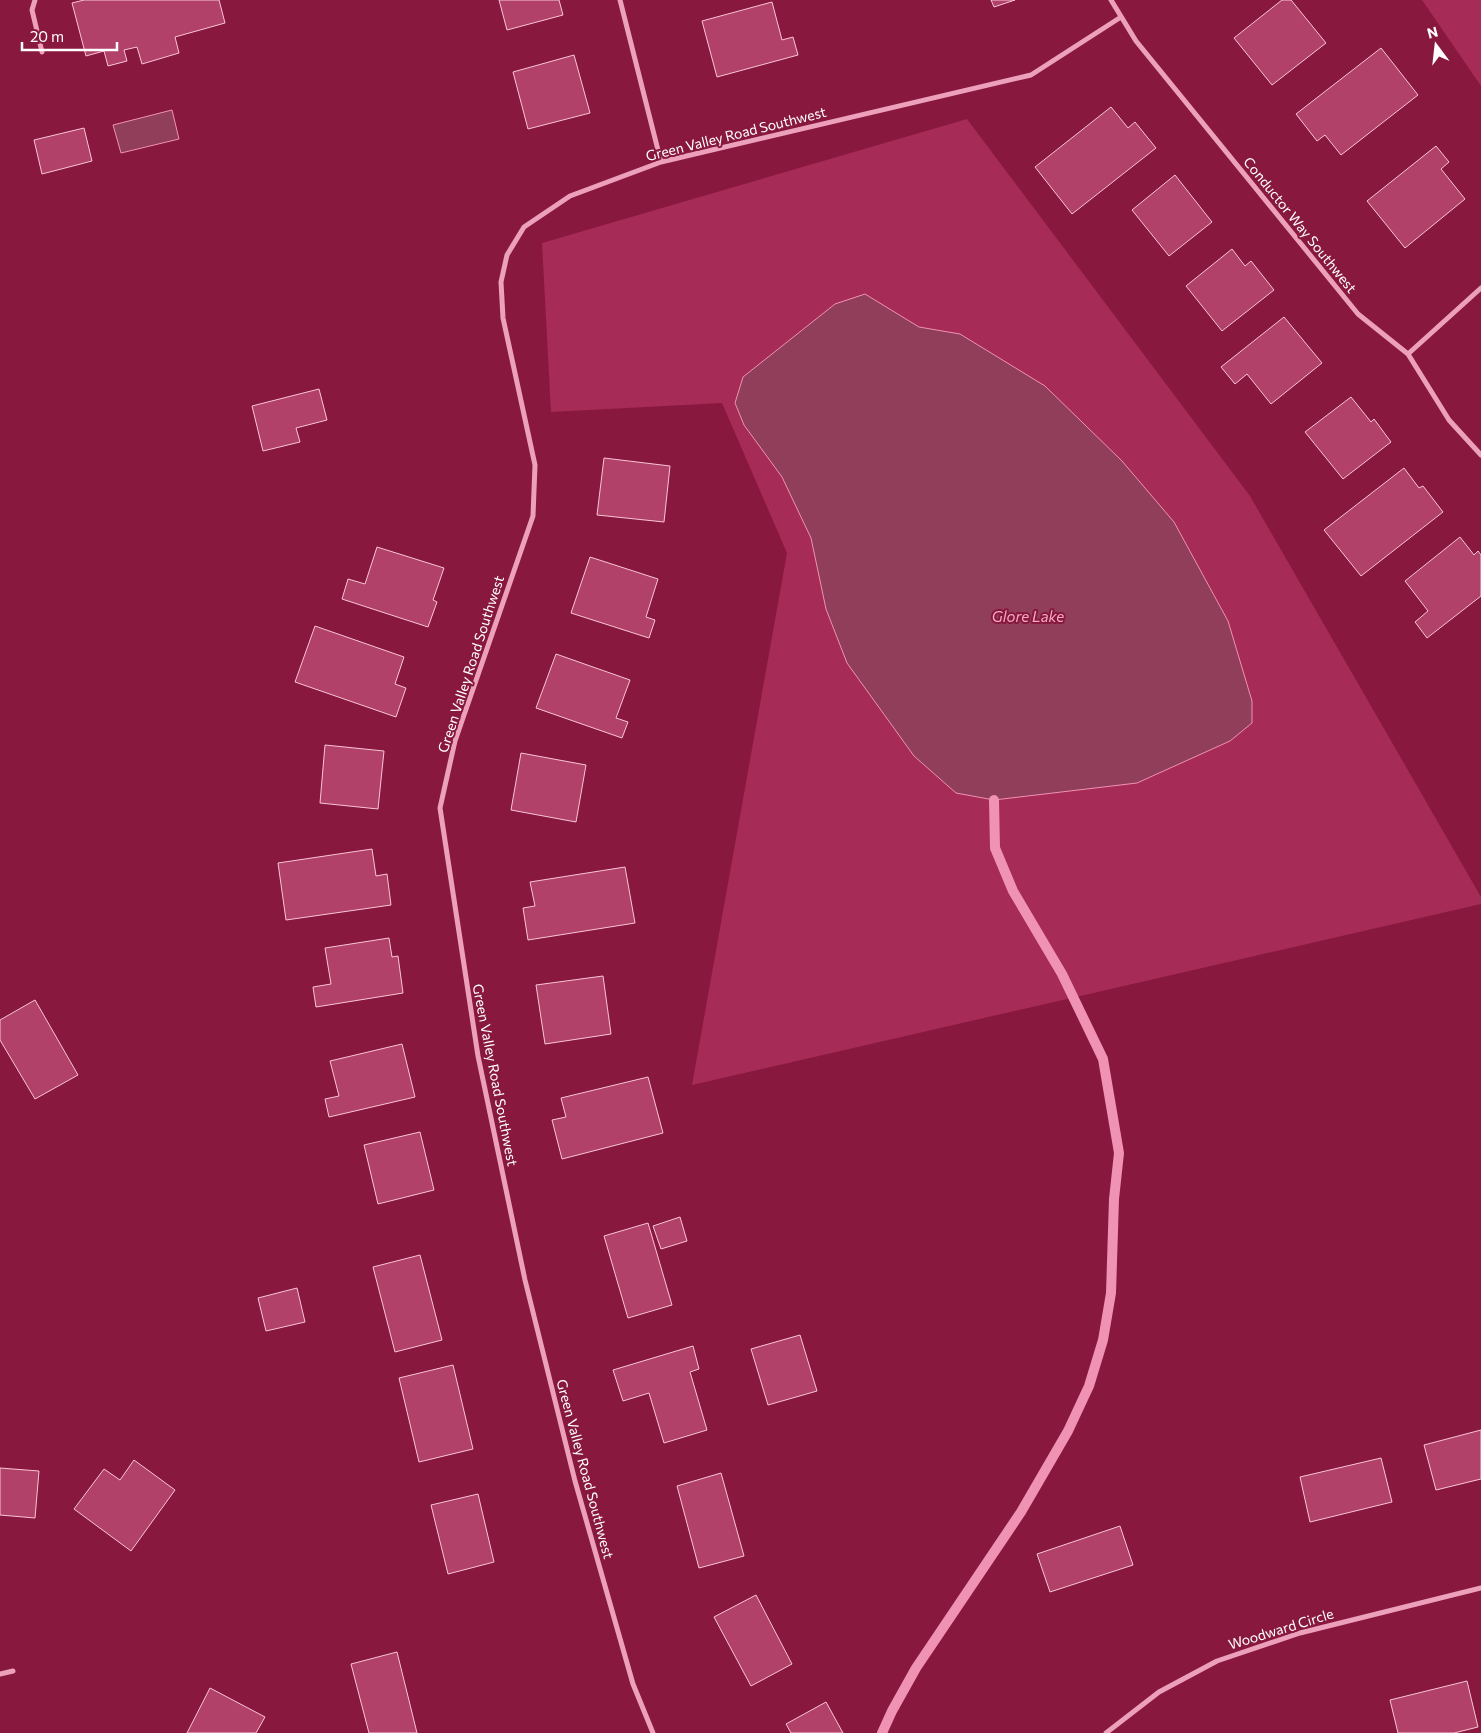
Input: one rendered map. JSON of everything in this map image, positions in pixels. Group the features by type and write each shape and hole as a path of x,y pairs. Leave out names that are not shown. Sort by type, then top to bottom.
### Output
{"street":[{"path":"35,0 32,10 42,52"},
{"path":"620,0 661,162"},
{"name":"Conductor Way Southwest","path":"1110,0 1136,41 1358,314 1408,354 1449,420 1481,455"},
{"name":"Green Valley Road Southwest","path":"653,1733 633,1684 575,1481 525,1280 478,1056 440,808 455,741 533,516 534,465 503,318 501,282 507,255 524,227 570,196 661,162 1030,75 1121,17"},
{"path":"1408,354 1481,288"},
{"name":"Woodward Circle","path":"1106,1733 1159,1692 1217,1661 1300,1633 1481,1588"},
{"path":"0,1674 13,1671"}],"shaded area":[{"path":"1422,0 1481,0 1481,86"},
{"path":"967,119 1250,496 1481,897 1481,904 692,1085 787,553 722,403 551,412 542,243"}],"water":[{"path":"172,110 179,139 121,153 113,125"},
{"name":"Glore Lake","path":"865,294 919,327 960,334 1045,386 1122,461 1174,522 1228,621 1252,701 1252,723 1230,741 1137,783 994,800 956,793 914,756 847,663 826,609 811,538 782,477 744,425 735,403 743,377 835,304"}],"building":[{"path":"84,0 219,0 225,23 175,37 179,53 142,64 137,47 124,50 127,61 108,66 104,51 86,56 72,3"},
{"path":"499,0 559,0 563,15 507,30"},
{"path":"991,0 1015,0 994,7"},
{"path":"1282,0 1291,0 1326,43 1272,85 1234,38"},
{"path":"772,2 782,40 793,37 798,55 717,77 702,21"},
{"path":"1381,48 1418,95 1341,155 1325,135 1317,141 1296,114"},
{"path":"574,55 590,113 528,129 513,72"},
{"path":"1111,107 1128,128 1135,122 1156,148 1072,214 1035,167"},
{"path":"84,128 92,161 42,174 34,140"},
{"path":"1436,146 1449,162 1441,169 1465,199 1405,248 1367,201"},
{"path":"1175,175 1212,222 1169,256 1132,210"},
{"path":"1232,249 1245,266 1251,261 1274,290 1222,331 1186,286"},
{"path":"1284,317 1322,363 1271,404 1247,374 1235,384 1221,367"},
{"path":"319,389 327,420 296,428 300,442 263,451 252,406"},
{"path":"1351,397 1371,422 1374,419 1391,442 1343,479 1305,432"},
{"path":"604,458 670,466 664,522 597,515"},
{"path":"1404,468 1419,488 1423,486 1443,512 1361,576 1324,530"},
{"path":"1460,537 1474,555 1478,551 1481,555 1481,596 1427,638 1415,622 1428,611 1405,581"},
{"path":"377,547 444,568 433,600 437,602 428,627 342,599 348,579 365,584"},
{"path":"590,557 658,579 646,617 655,620 649,638 571,613"},
{"path":"315,626 404,657 395,684 406,688 396,717 295,682"},
{"path":"556,654 630,680 616,718 628,722 622,738 536,708"},
{"path":"325,745 384,751 378,809 320,803"},
{"path":"521,753 586,765 576,822 511,810"},
{"path":"372,849 376,876 387,874 391,905 286,920 278,863"},
{"path":"625,867 635,923 528,940 523,908 535,906 530,882"},
{"path":"389,938 392,957 398,956 403,993 316,1007 313,987 331,984 325,948"},
{"path":"603,976 611,1034 545,1044 536,985"},
{"path":"35,1000 78,1075 35,1099 0,1040 0,1020"},
{"path":"402,1044 415,1097 329,1117 325,1099 339,1096 330,1061"},
{"path":"648,1077 663,1133 562,1159 552,1120 566,1117 561,1098"},
{"path":"420,1132 434,1190 378,1204 364,1145"},
{"path":"680,1217 687,1241 661,1249 653,1226"},
{"path":"648,1223 672,1305 628,1318 604,1236"},
{"path":"420,1255 442,1340 395,1352 373,1267"},
{"path":"297,1288 305,1322 266,1331 258,1298"},
{"path":"800,1335 817,1391 768,1405 751,1349"},
{"path":"693,1346 699,1369 690,1372 707,1430 664,1443 649,1393 623,1401 613,1370"},
{"path":"453,1365 473,1449 419,1462 399,1378"},
{"path":"1481,1430 1481,1479 1436,1490 1424,1445"},
{"path":"1381,1458 1392,1502 1310,1522 1300,1477"},
{"path":"134,1460 175,1490 131,1551 74,1509 104,1469 120,1480"},
{"path":"0,1468 39,1471 35,1518 0,1515"},
{"path":"721,1473 744,1556 699,1568 677,1486"},
{"path":"478,1494 494,1562 448,1574 431,1505"},
{"path":"1120,1526 1133,1565 1050,1592 1037,1554"},
{"path":"756,1595 792,1664 751,1686 714,1617"},
{"path":"397,1652 417,1733 369,1733 351,1664"},
{"path":"1467,1681 1478,1727 1454,1733 1398,1733 1390,1700"},
{"path":"210,1688 265,1717 256,1733 187,1733"},
{"path":"826,1702 843,1733 791,1733 786,1724"}],"waterway":[{"path":"882,1733 916,1668 1021,1512 1068,1431 1089,1386 1103,1340 1111,1293 1114,1199 1119,1153 1103,1059 1062,974 1013,891 995,848 994,800"}]}
